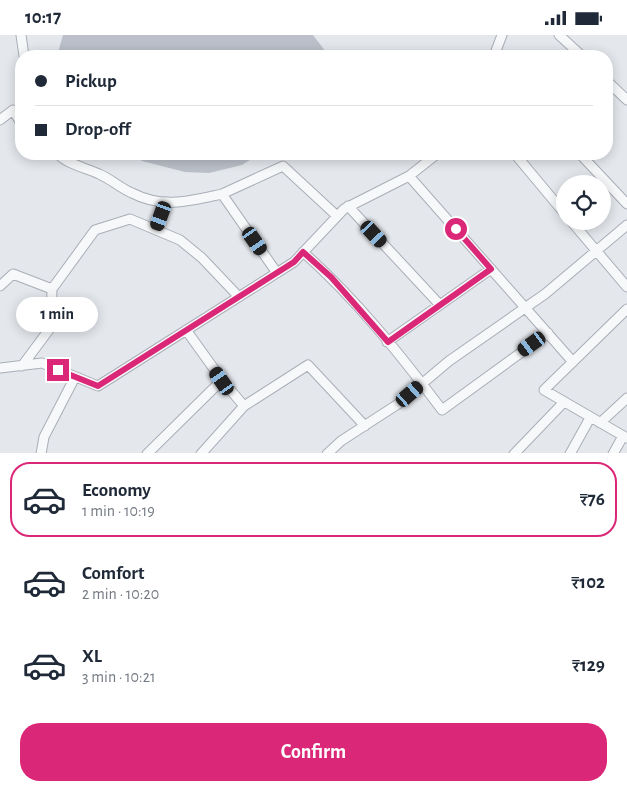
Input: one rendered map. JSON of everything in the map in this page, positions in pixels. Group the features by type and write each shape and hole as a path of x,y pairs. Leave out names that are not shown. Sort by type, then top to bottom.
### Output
{"street":[{"path":"21,35 23,50"},
{"path":"496,50 502,35"},
{"path":"559,35 575,50"},
{"path":"613,87 627,100"},
{"path":"0,121 13,110 15,113"},
{"path":"65,160 105,177 132,194 154,201 182,203 222,194 283,166 337,216"},
{"path":"0,368 42,363 98,386 294,262 348,206 409,176 429,160"},
{"path":"520,160 556,203"},
{"path":"586,160 627,204"},
{"path":"409,176 573,361"},
{"path":"222,194 277,273"},
{"path":"156,230 166,202"},
{"path":"348,206 440,305"},
{"path":"22,365 51,327 52,289 95,230 130,219 180,240 202,259 239,297"},
{"path":"327,453 341,441 398,404 449,361 544,294 627,225"},
{"path":"578,230 627,287"},
{"path":"303,252 331,277 388,342 442,410 548,333"},
{"path":"388,342 491,269"},
{"path":"0,286 13,274 52,289"},
{"path":"613,453 625,437 544,390 627,309"},
{"path":"186,330 222,381 244,406"},
{"path":"201,453 244,406 308,365 365,425"},
{"path":"41,453 44,437 75,377"},
{"path":"147,453 222,381"},
{"path":"600,423 627,398"},
{"path":"514,453 564,402"},
{"path":"570,453 590,418"}],"building":[{"path":"63,35 313,35 324,50 59,50"},
{"path":"141,160 250,160 242,165 209,173 185,172"}],"route":[{"path":"58,370 98,386 294,262 303,252 331,277 388,342 491,269 456,229"}]}
